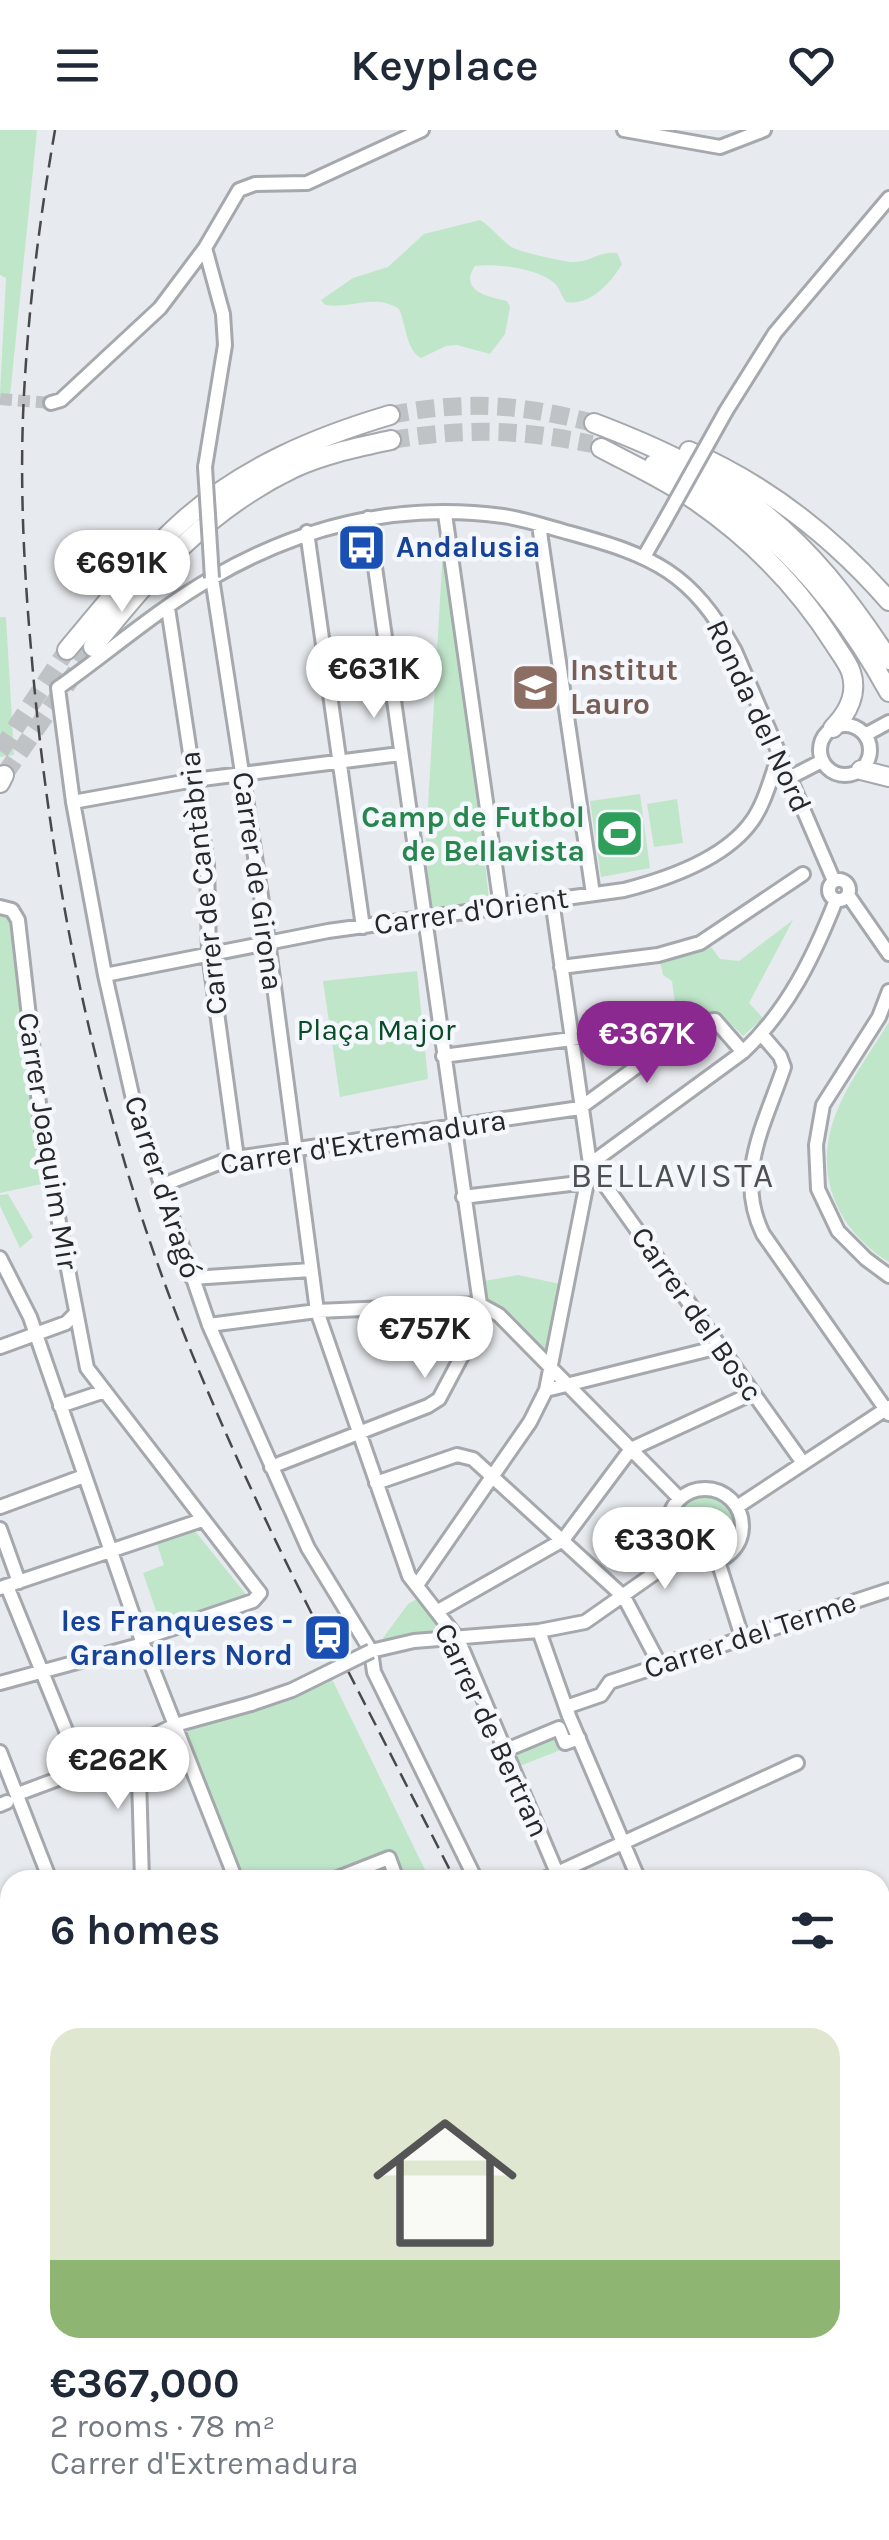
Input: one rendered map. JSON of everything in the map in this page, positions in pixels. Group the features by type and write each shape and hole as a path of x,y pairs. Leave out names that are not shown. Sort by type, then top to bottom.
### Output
{"highway":[{"path":"67,650 154,548 188,516 234,483 318,438 390,416"},
{"path":"889,601 820,532 749,482 671,443 622,424 594,423 686,461 755,503 837,585 889,660"},
{"path":"94,647 153,573 227,508 297,467 391,440"},
{"path":"833,728 852,701 852,672 822,623 793,588 728,524 692,498 596,446 676,474 746,516 801,567 834,608 889,692"},
{"path":"861,770 889,777"}],"street":[{"path":"51,404 61,400 160,308 204,248 238,190 256,184 306,183 422,130"},
{"path":"624,130 720,146 764,130"},
{"path":"645,555 775,333 889,198"},
{"name":"Carrer de Girona","path":"204,248 223,314 225,345 205,467 212,578 268,942 317,1311 409,1576 417,1585"},
{"path":"446,514 501,907"},
{"name":"Ronda del Nord","path":"58,688 212,578 306,532 368,518 446,514 505,516 539,525 645,555 690,587 716,617 736,651 834,881 846,882 849,888 842,898"},
{"path":"272,1467 439,1399 482,1318 368,518"},
{"path":"539,525 593,894"},
{"path":"306,532 363,926"},
{"name":"Carrer de Cantàbria","path":"168,608 206,864 209,954 237,1158"},
{"name":"Carrer d'Aragó","path":"58,688 73,802 135,1108 208,1326 308,1548 371,1651 374,1672 471,1870"},
{"path":"865,735 887,723"},
{"path":"851,725 865,735 870,755 861,770 837,774 822,761 822,740 833,728 851,725"},
{"path":"73,802 194,780 400,754"},
{"name":"Carrer d'Orient","path":"105,974 363,926 665,880 688,870 738,836 754,820 779,756"},
{"path":"789,778 822,761"},
{"path":"561,967 658,955 700,943 804,874"},
{"path":"590,1164 762,1035 812,962 842,898 889,954"},
{"path":"417,1585 530,1422 546,1390 587,1182 590,1164 552,900"},
{"name":"Carrer Joaquim Mir","path":"6,908 18,920 43,1139 87,1368 260,1592 254,1601 142,1641"},
{"path":"889,991 879,1017 823,1105 816,1145 818,1190 838,1230 866,1260 889,1276"},
{"path":"443,1056 715,1020 744,1052"},
{"name":"Carrer d'Extremadura","path":"160,1186 237,1158 580,1108 639,1065 643,1051 638,1030"},
{"path":"737,1508 888,1410 763,1234 753,1213 750,1181 756,1146 784,1066 762,1035"},
{"name":"Carrer del Bosc","path":"590,1164 803,1463"},
{"path":"463,1197 587,1182"},
{"path":"0,1258 30,1317 142,1641 232,1870"},
{"path":"192,1278 311,1270"},
{"path":"208,1326 317,1311 478,1304 499,1315 680,1499"},
{"path":"0,1347 66,1323 75,1314"},
{"path":"546,1390 720,1347"},
{"path":"60,1406 105,1391"},
{"path":"438,1610 564,1540 630,1449 752,1393"},
{"path":"376,1483 458,1455 474,1459 624,1596 660,1664"},
{"path":"0,1507 84,1476"},
{"path":"712,1489 730,1498 737,1508 742,1520 740,1540 734,1550 718,1561 699,1562 682,1554 670,1537 670,1513 691,1492 712,1489"},
{"path":"9,1585 202,1520"},
{"path":"0,1529 9,1585 82,1770"},
{"path":"23,1792 82,1770 175,1725 292,1690 371,1651 414,1642 539,1632 585,1622 682,1554"},
{"path":"718,1561 742,1637"},
{"name":"Carrer de Bertran","path":"417,1585 458,1638 555,1870"},
{"name":"Carrer del Terme","path":"566,1708 602,1695 610,1682 889,1590"},
{"path":"539,1632 566,1708 635,1870"},
{"path":"0,1683 45,1673 142,1641"},
{"path":"504,1750 559,1728 566,1743 579,1738"},
{"path":"138,1744 142,1870"},
{"path":"0,1752 46,1870"},
{"path":"569,1870 796,1764"},
{"path":"358,1870 388,1858 393,1870"}],"green space":[{"path":"0,130 37,130 10,396 0,393 6,278 0,275"},
{"path":"480,220 510,246 522,251 571,262 617,253 622,264 599,292 575,302 566,302 555,284 537,273 504,266 475,266 470,281 473,287 484,295 507,301 510,307 505,334 490,354 457,345 421,358 409,343 399,309 381,302 335,306 325,305 321,300 353,278 388,267 424,234"},
{"path":"445,514 489,899 422,909"},
{"path":"0,617 6,617 14,755 0,757"},
{"name":"Camp de Futbol de Bellavista","path":"640,794 650,868 601,877 590,801"},
{"path":"677,799 683,843 654,847 647,804"},
{"path":"9,912 14,921 46,1183 0,1193 0,914"},
{"path":"793,920 749,1003 763,1018 743,1036 714,1015 677,1017 672,981 663,975 659,957 709,944 720,959 739,961"},
{"name":"Plaça Major","path":"417,971 428,1079 340,1097 323,981"},
{"path":"889,1022 889,1262 871,1249 843,1217 834,1199 827,1159 840,1104"},
{"path":"8,1194 33,1237 20,1248 0,1206 0,1195"},
{"path":"518,1275 560,1284 551,1361 479,1304 484,1281"},
{"path":"703,1488 717,1490 728,1498 736,1509 736,1537 728,1548 717,1556 703,1558 689,1556 678,1548 670,1537 668,1523 670,1509 678,1498 689,1490"},
{"path":"195,1531 248,1597 161,1625 143,1573 164,1565 157,1544"},
{"path":"423,1600 447,1629 441,1638 388,1644 383,1638 408,1604"},
{"path":"329,1673 425,1870 393,1870 388,1858 358,1870 232,1870 175,1725"},
{"path":"571,1721 581,1742 512,1769 503,1749"}],"tunnel":[{"path":"0,399 51,403"},
{"path":"390,415 444,407 492,406 594,423"},
{"path":"391,440 492,432 592,444"},
{"path":"4,775 93,647"},
{"path":"0,751 67,650"}],"railway":[{"path":"55,130 30,315 22,479 31,649 51,826 66,914 104,1089 156,1261 218,1416 318,1626"},
{"path":"348,1671 450,1870"}],"place":[{"name":"Andalusia","path":"361,547"},
{"name":"Institut Lauro","path":"535,687"},
{"name":"Camp de Futbol de Bellavista","path":"620,834"},
{"name":"les Franqueses - Granollers Nord","path":"328,1638"}],"district":[{"name":"BELLAVISTA","path":"673,1175"}]}
